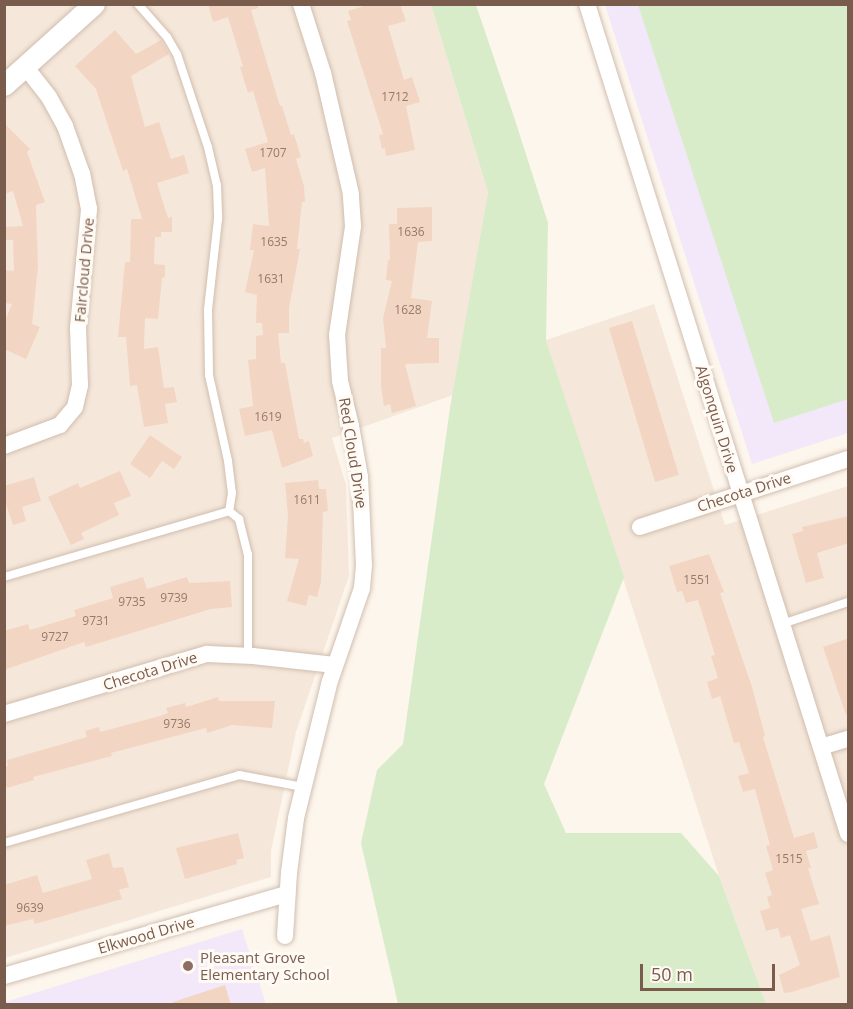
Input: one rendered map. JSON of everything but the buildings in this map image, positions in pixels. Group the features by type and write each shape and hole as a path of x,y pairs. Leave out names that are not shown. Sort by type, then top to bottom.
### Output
{"street":[{"path":"4,85 94,4"},
{"name":"Red Cloud Drive","path":"285,936 287,894 296,818 335,665 362,588 364,565 360,477 340,381 337,335 353,226 351,194 323,73 301,4"},
{"name":"Algonquin Drive","path":"587,4 849,834"},
{"name":"Faircloud Drive","path":"4,446 60,425 75,407 80,385 78,328 89,209 82,174 65,126 49,97 25,66"},
{"name":"Checota Drive","path":"640,527 849,459"},
{"name":"Checota Drive","path":"4,714 207,654 335,665"},
{"path":"821,747 849,739"},
{"name":"Elkwood Drive","path":"4,976 287,894"}],"lane":[{"path":"138,4 167,37 177,54 208,147 217,185 218,219 208,310 209,375 228,461 232,493 230,511 241,525 248,554 248,656"},
{"path":"4,577 230,511"},
{"path":"782,624 849,602"},
{"path":"4,843 239,775 303,787"}],"shaded area":[{"path":"5,5 431,5 488,192 453,395 332,438 346,485 349,576 296,732 271,851 271,877 5,958"},
{"path":"605,5 848,5 848,433 752,464"},
{"path":"654,304 725,525 848,486 848,1004 766,1004 719,876 546,340"},
{"name":"Pleasant Grove Elementary School","path":"242,929 266,1004 5,1004 5,1002"}],"green space":[{"path":"431,5 476,5 515,120 548,223 546,340 624,577 544,784 566,833 681,833 719,876 766,1004 398,1004 361,843 377,770 403,744 450,408 488,192"},
{"path":"638,5 848,5 848,399 774,423"}],"place":[{"name":"Pleasant Grove Elementary School","path":"188,966"}]}
